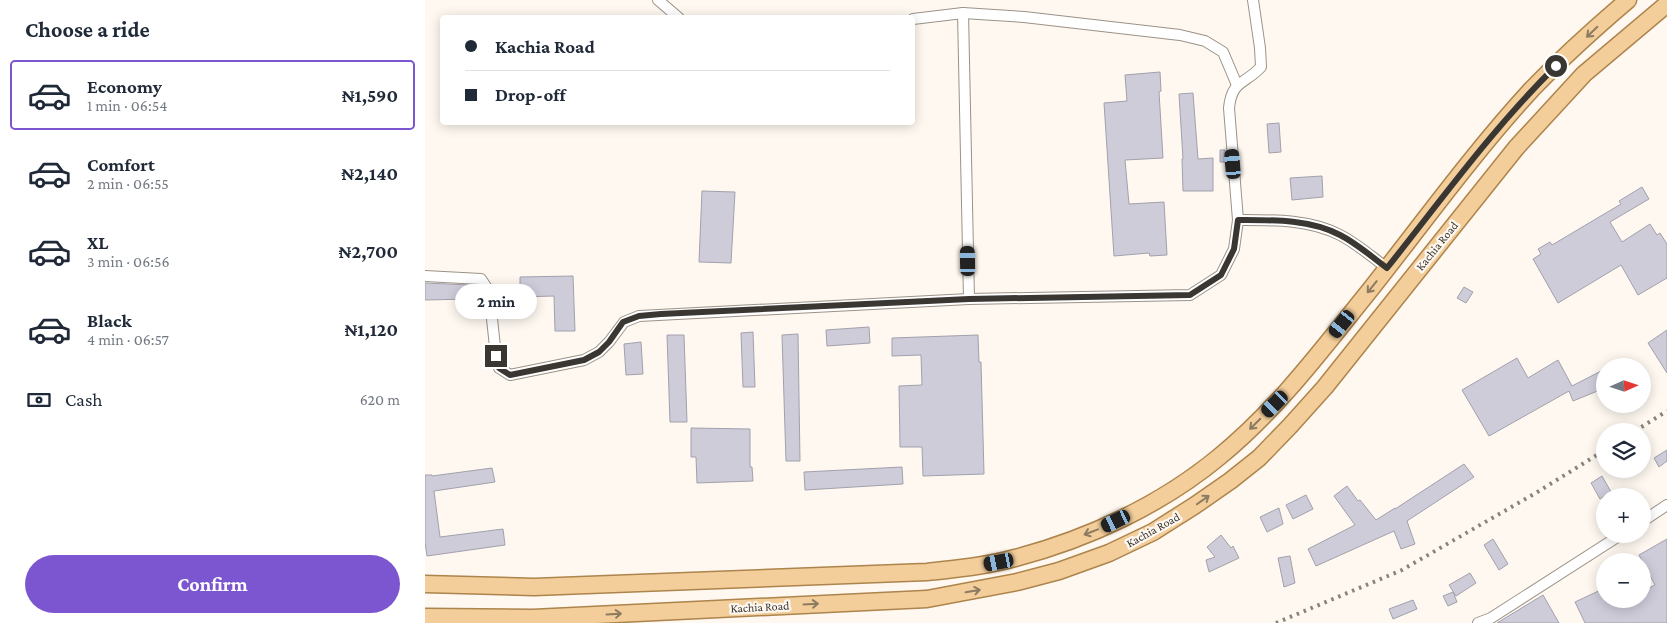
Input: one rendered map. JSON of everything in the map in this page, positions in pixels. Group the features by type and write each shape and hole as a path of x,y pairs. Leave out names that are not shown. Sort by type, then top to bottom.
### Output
{"main road":[{"name":"Kachia Road","path":"425,584 534,587 927,572 1013,559 1052,547 1142,509 1184,483 1219,457 1275,404 1303,373 1495,132 1533,88 1601,23 1629,0"},
{"name":"Kachia Road","path":"427,619 533,618 927,599 1017,582 1059,571 1109,553 1153,532 1230,481 1259,458 1331,379 1516,148 1584,74 1667,4"}],"street":[{"path":"658,0 676,15"},
{"path":"425,276 481,279 489,291 499,368 510,375 584,360 599,352 609,342 623,322 639,316 969,299 1190,295 1221,275 1234,249 1238,220 1229,108 1231,94 1237,85 1251,78 1261,67 1253,0"},
{"path":"915,19 963,13 1063,21 1180,35 1205,41 1223,52 1237,85"},
{"path":"963,13 969,299"},
{"path":"1238,220 1278,220 1324,228 1342,235 1387,268"},
{"path":"1651,515 1667,505"},
{"path":"1478,623 1491,618 1608,543"}],"building":[{"path":"1160,72 1161,91 1159,92 1163,158 1125,160 1129,204 1164,202 1167,255 1150,256 1149,253 1114,256 1104,103 1127,101 1125,75"},
{"path":"1193,93 1198,159 1213,158 1213,191 1183,191 1179,94"},
{"path":"1279,123 1281,152 1269,153 1267,124"},
{"path":"1220,150 1225,150 1226,162 1220,162"},
{"path":"1322,176 1323,197 1292,200 1290,178"},
{"path":"1642,187 1649,199 1610,222 1622,242 1650,224 1657,235 1660,233 1667,244 1667,278 1638,295 1621,265 1558,303 1533,259 1541,254 1538,249 1550,242 1552,245 1621,204 1619,201"},
{"path":"702,191 735,192 731,263 699,262"},
{"path":"573,276 575,331 555,331 554,296 520,297 520,277"},
{"path":"425,283 469,285 470,299 425,300"},
{"path":"1464,287 1473,292 1466,303 1457,298"},
{"path":"869,327 870,343 827,346 826,330"},
{"path":"1667,330 1667,373 1648,343"},
{"path":"753,332 755,387 743,387 741,333"},
{"path":"798,334 800,461 786,461 782,335"},
{"path":"667,335 684,335 687,422 670,422"},
{"path":"978,335 979,362 981,362 984,474 923,476 922,447 900,447 899,386 922,385 921,355 892,356 892,338"},
{"path":"641,342 643,374 626,375 624,344"},
{"path":"1517,358 1528,378 1558,360 1572,386 1596,374 1596,392 1573,401 1569,391 1489,436 1462,390"},
{"path":"691,428 750,429 750,467 752,467 753,481 697,483 696,457 691,457"},
{"path":"1667,450 1667,461 1659,467 1654,458"},
{"path":"1464,464 1474,477 1407,521 1415,544 1401,549 1394,531 1316,566 1308,549 1355,525 1334,496 1347,486 1376,520"},
{"path":"902,467 903,484 805,490 804,472"},
{"path":"492,468 495,482 434,491 440,537 503,529 505,545 427,556 425,543 425,475 432,476"},
{"path":"1599,478 1603,478 1609,488 1596,488 1596,492 1591,483"},
{"path":"1306,495 1313,509 1293,519 1286,505"},
{"path":"1279,508 1283,524 1267,532 1260,517"},
{"path":"1221,535 1231,548 1233,546 1239,558 1209,572 1206,560 1215,557 1207,547"},
{"path":"1493,539 1508,564 1499,570 1484,545"},
{"path":"1667,539 1667,623 1585,623 1575,602 1596,592 1596,608 1651,608 1651,587 1655,585 1651,578 1651,553 1642,553"},
{"path":"1290,556 1295,583 1284,587 1278,558"},
{"path":"1470,573 1476,583 1456,596 1449,585"},
{"path":"1453,592 1457,602 1448,606 1443,596"},
{"path":"1543,595 1559,623 1497,623"},
{"path":"1413,600 1417,609 1393,619 1389,609"}],"railway":[{"path":"1648,423 1667,411"},
{"path":"1276,623 1402,570 1539,491 1596,456"}],"route":[{"path":"496,356 499,368 510,375 584,360 599,352 609,342 623,322 639,316 661,314 969,299 1190,295 1221,275 1234,249 1238,220 1278,220 1324,228 1342,235 1387,268 1495,132 1533,88 1556,66"}]}
